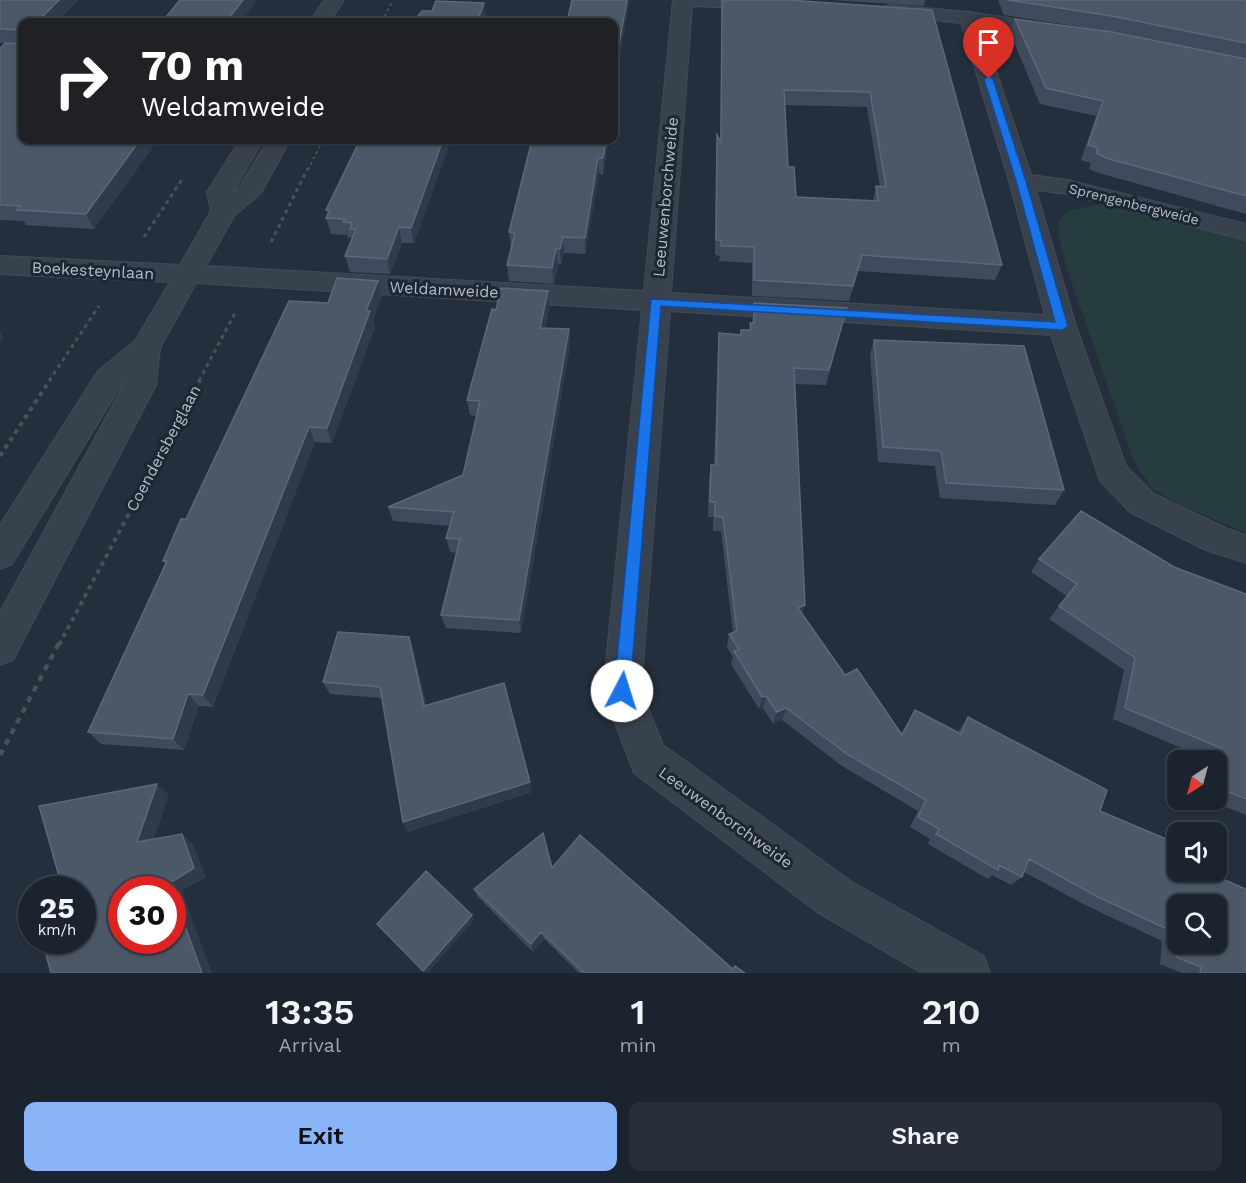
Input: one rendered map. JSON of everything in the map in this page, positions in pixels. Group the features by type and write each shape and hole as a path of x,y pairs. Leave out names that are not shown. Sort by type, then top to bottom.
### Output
{"street":[{"path":"323,18 334,0"},
{"path":"684,0 791,4"},
{"name":"Leeuwenborchweide","path":"684,0 655,302 622,691 648,759 836,898 967,973"},
{"path":"874,9 969,18 1082,35"},
{"path":"969,18 1021,181 1062,326 1112,472 1142,503 1218,540 1246,549"},
{"path":"224,211 219,192 248,144"},
{"path":"0,554 109,379 145,348 224,211 249,193 277,144"},
{"name":"Sprengenbergweide","path":"1021,181 1067,187 1246,232"},
{"name":"Boekesteynlaan","path":"0,265 186,275"},
{"name":"Weldamweide","path":"186,275 1062,326"},
{"path":"0,648 141,385 145,348"}],"path":[{"path":"384,18 393,0"},
{"name":"Coendersberglaan","path":"0,754 254,278 321,144"}],"green space":[{"path":"1104,204 1246,240 1246,533 1179,504 1152,489 1133,459 1066,266 1059,236 1058,226 1065,214"}],"building":[{"path":"0,0 59,0 41,18 18,18 18,30 0,29"},
{"path":"180,0 243,0 229,18 165,18"},
{"path":"572,0 627,0 618,51 618,18 568,18"},
{"path":"722,0 788,0 932,10 1002,265 862,255 853,286 754,280 754,247 721,246 721,240 716,240 717,135 721,142","holes":["784,90 870,92 886,187 876,186 878,201 796,197 794,167 788,167"]},
{"path":"1008,0 1246,0 1246,43 1112,16"},
{"path":"436,1 484,3 478,18 417,18 422,11 432,11"},
{"path":"1015,19 1112,32 1246,59 1246,196 1106,158 1096,153 1098,148 1088,145 1103,101 1046,88"},
{"path":"5,43 18,44 18,144 137,144 86,214 17,210 20,206 0,205 0,49"},
{"path":"358,144 442,144 411,228 399,227 387,259 345,256 356,229 350,229 352,223 343,222 345,219 326,218 330,210 326,210"},
{"path":"531,144 605,144 603,158 598,158 585,238 563,237 560,249 556,249 552,268 507,265 515,233 509,232"},
{"path":"337,278 378,281 366,311 370,311 327,428 309,427 203,695 188,694 173,739 88,732 167,561 163,561 181,519 186,519 289,301 328,303"},
{"path":"501,288 548,291 540,328 569,329 519,620 441,615 460,539 446,538 454,512 388,507 463,475 480,401 467,400 492,309 496,310"},
{"path":"754,303 847,308 829,370 794,368 805,605 798,608 845,675 857,669 902,735 915,710 961,734 968,717 1107,790 1100,811 1167,839 1167,882 1227,881 1246,889 1246,973 1200,973 1201,967 1176,957 1176,954 1227,954 1227,894 1167,894 1167,929 1098,897 1029,859 1022,877 999,865 998,870 936,834 939,829 918,817 926,800 847,754 786,708 777,712 766,696 762,697 734,651 739,649 729,634 737,631 723,517 715,516 715,502 710,502 711,465 716,465 719,333 741,335 741,330 751,330 750,323 754,323"},
{"path":"874,340 1024,346 1064,490 946,483 941,451 883,447"},
{"path":"1081,511 1174,567 1246,594 1246,799 1227,791 1227,750 1221,750 1221,748 1125,708 1135,658 1059,606 1077,584 1039,559"},
{"path":"338,632 409,637 424,706 504,683 530,782 403,822 380,687 323,682"},
{"path":"157,784 137,842 182,834 194,868 181,876 108,876 108,954 186,954 186,929 202,973 51,973 46,954 96,954 96,876 59,876 39,806"},
{"path":"543,833 552,868 580,835 733,969 735,966 745,973 584,973 541,932 531,944 474,889"},
{"path":"426,871 472,915 423,971 377,924"}],"route":[{"path":"622,691 655,302 1062,326 989,79"}]}
